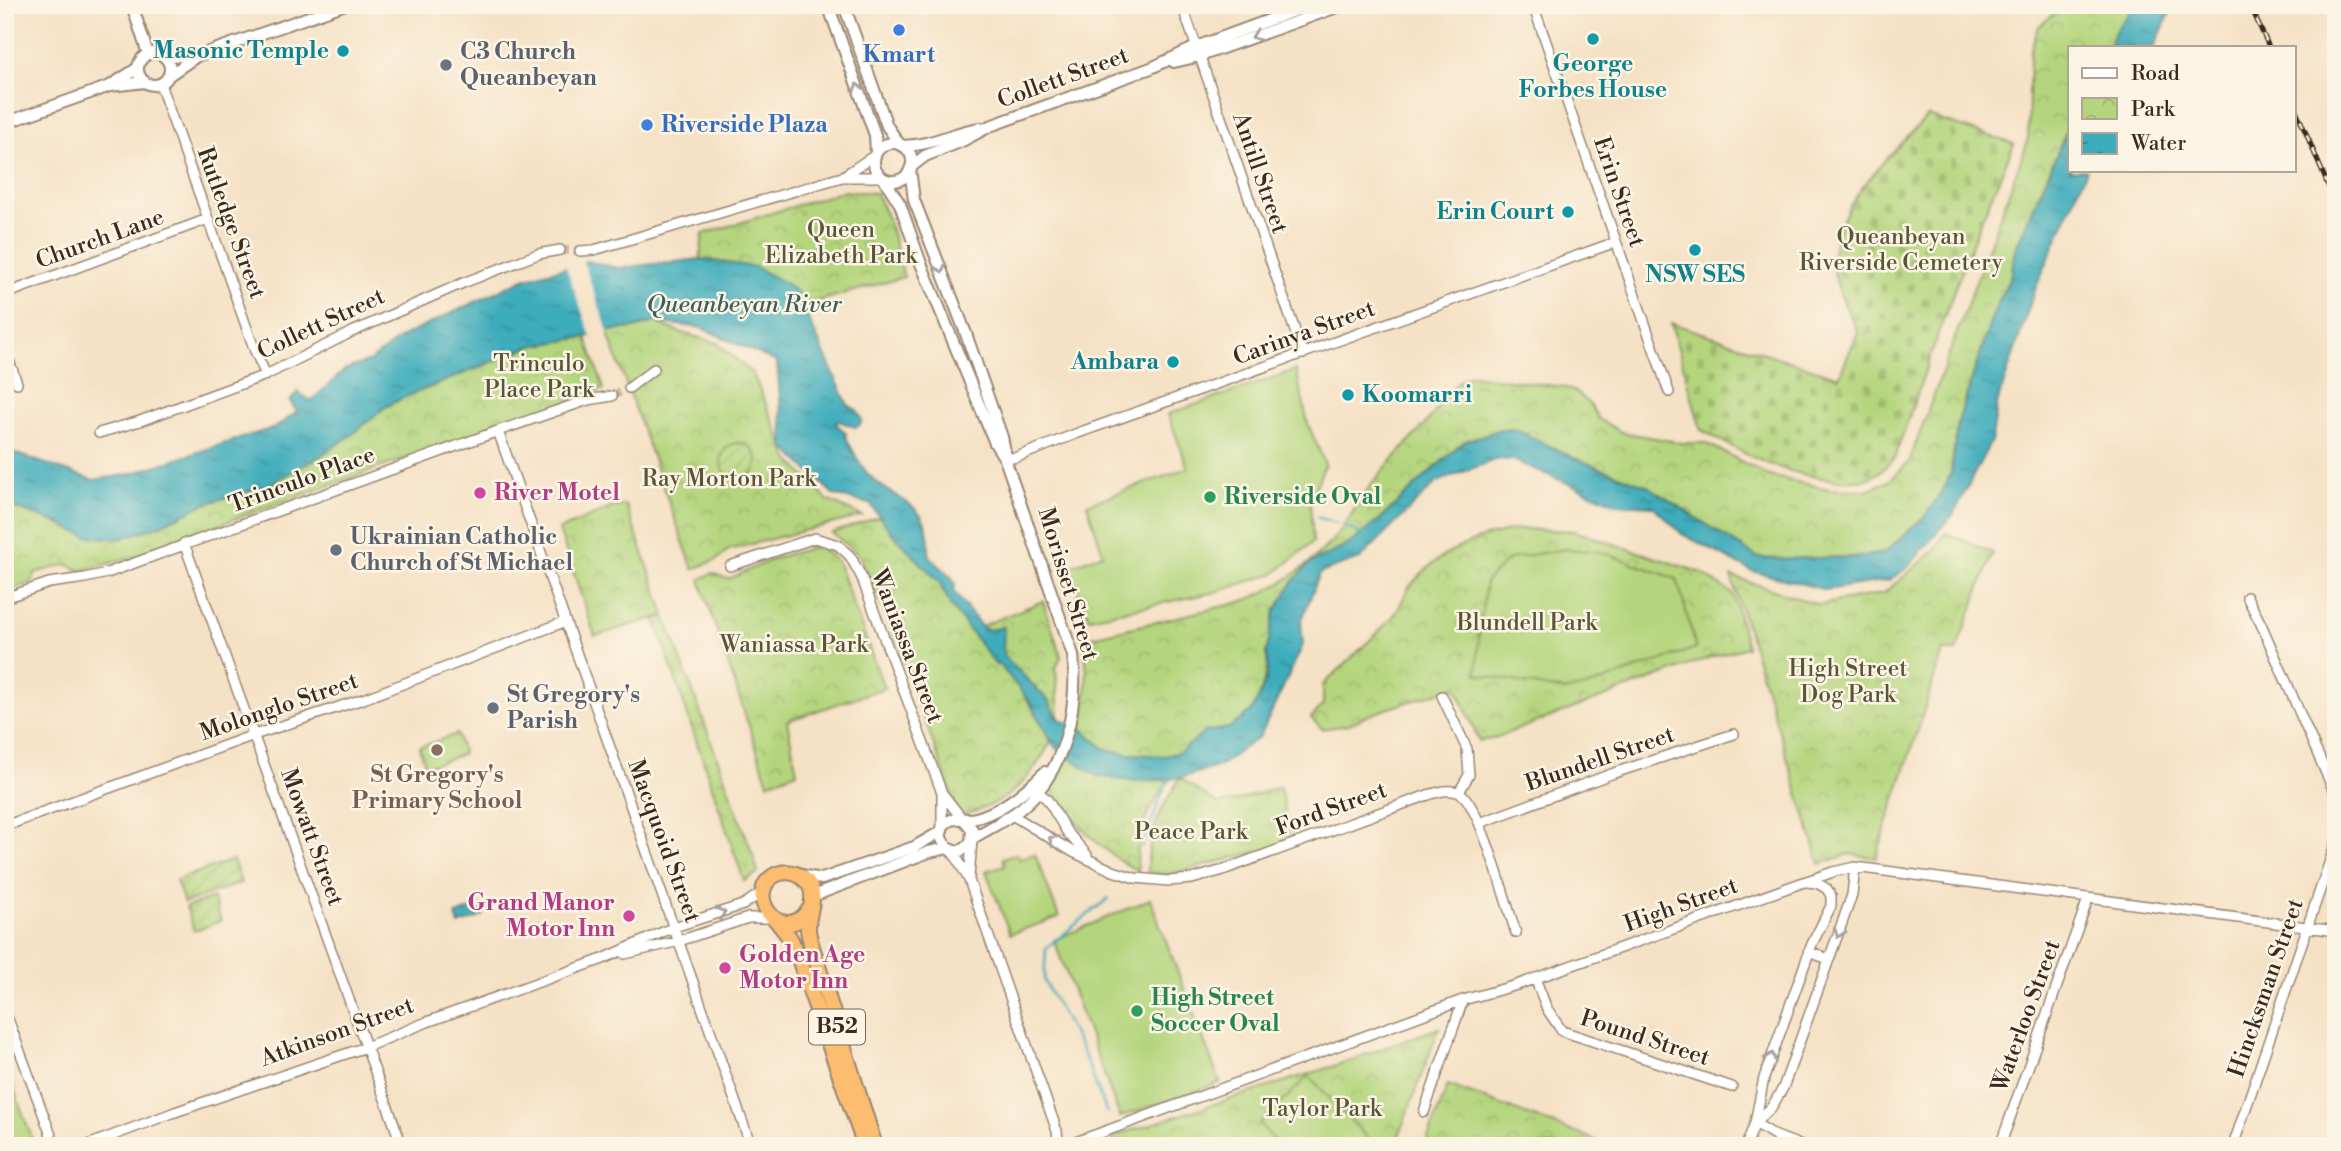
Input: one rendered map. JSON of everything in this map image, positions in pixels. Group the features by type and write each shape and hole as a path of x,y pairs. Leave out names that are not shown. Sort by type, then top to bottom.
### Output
{"highway":[{"path":"764,891 770,880 777,874 786,872 799,875 811,888 812,902 799,920 791,923 775,919"},
{"name":"B52","path":"764,891 762,899 765,908 790,938 798,956 865,1146"},
{"name":"B52","path":"812,902 808,928 813,950 875,1146"}],"street":[{"path":"132,5 148,54"},
{"path":"197,56 148,54 140,61 139,76 152,85 164,80 197,56 343,5"},
{"path":"561,5 562,8 570,5"},
{"path":"828,5 875,135 874,167 882,178"},
{"path":"842,177 901,180 911,168 910,154 887,126 845,5"},
{"name":"Antill Street","path":"1182,5 1303,354"},
{"name":"Collett Street","path":"1198,51 1310,5"},
{"name":"Collett Street","path":"911,168 925,156 990,127 1198,51 1343,5"},
{"name":"Erin Street","path":"1533,5 1669,392"},
{"path":"163,56 168,63 164,80"},
{"path":"5,123 110,86 138,68"},
{"name":"Rutledge Street","path":"164,80 208,219 266,375"},
{"path":"110,86 145,82"},
{"name":"Collett Street","path":"901,146 924,145 958,132 990,127"},
{"path":"580,251 597,249 842,177 885,145 901,146"},
{"name":"Morisset Street","path":"911,168 914,200 972,351 1002,437 1005,459 1073,655 1075,677 1071,720 1065,741 1038,792"},
{"name":"Morisset Street","path":"882,178 898,198 920,261 997,447 1005,459"},
{"name":"Church Lane","path":"5,294 208,219"},
{"name":"Carinya Street","path":"1005,459 1017,457 1616,242"},
{"name":"Collett Street","path":"99,433 140,421 266,375 352,331 463,283 544,252 560,250"},
{"path":"937,299 945,309 960,317"},
{"path":"5,349 17,383"},
{"path":"970,381 972,351"},
{"path":"629,388 654,369"},
{"name":"Trinculo Place","path":"5,598 49,583 100,575 498,431 587,400 612,396"},
{"name":"Macquoid Street","path":"498,431 751,1146"},
{"name":"Waniassa Street","path":"730,566 815,538 838,545 850,556 862,576 942,793 964,820"},
{"name":"Mowatt Street","path":"184,543 402,1146"},
{"path":"2247,597 2336,796"},
{"name":"Molonglo Street","path":"5,827 254,735 369,697 565,622"},
{"path":"1442,696 1468,757 1469,775 1459,792 1469,801 1480,823 1516,933"},
{"name":"Blundell Street","path":"1480,823 1614,773 1734,734"},
{"name":"Morisset Street","path":"1013,799 1054,762"},
{"name":"Ford Street","path":"1012,815 1096,863 1135,878 1162,881 1192,879 1220,871 1428,795 1446,790 1459,792"},
{"path":"799,875 822,879 920,845 942,830 949,821 986,815 1013,799 1038,792"},
{"path":"812,902 929,852 963,850 973,840 1012,815 1038,792"},
{"name":"Ford Street","path":"1038,792 1050,803 1071,838 1096,863"},
{"name":"Waniassa Street","path":"942,793 942,830"},
{"path":"964,820 972,829 973,840 969,880"},
{"path":"942,830 943,842 957,858 969,880 1057,1131 1059,1146"},
{"name":"Hincksman Street","path":"2232,1146 2336,843"},
{"path":"1755,1123 1771,1108 1783,1088 1853,892 1855,867"},
{"name":"High Street","path":"1065,1146 1463,1000 1535,978 1833,872 1855,867 2336,931"},
{"path":"1746,1146 1755,1123 1764,1078 1808,952 1826,918 1831,899 1822,885 1801,883"},
{"name":"Atkinson Street","path":"85,1146 175,1112 366,1047 427,1022 603,959 674,928 743,905 764,891"},
{"name":"Waterloo Street","path":"2000,1146 2088,899"},
{"name":"Atkinson Street","path":"603,959 679,941 748,918 775,919"},
{"path":"1808,952 1829,959"},
{"name":"Pound Street","path":"1535,978 1547,1009 1562,1031 1732,1087"},
{"path":"1424,1112 1463,1000"},
{"path":"5,1011 55,1146"},
{"path":"1755,1123 1776,1136 1802,1146"}],"green space":[{"path":"2065,5 2135,5 2116,30 2108,46 2068,46 2068,129 2014,252 2012,272 1992,317 1958,422 1951,472 1946,485 1925,516 1884,553 1859,557 1757,557 1647,486 1574,458 1517,430 1501,429 1463,442 1378,521 1348,545 1309,564 1270,639 1266,653 1268,666 1260,695 1251,712 1242,720 1229,728 1205,732 1180,752 1165,756 1129,754 1105,749 1081,728 1086,684 1083,639 1237,603 1265,592 1292,576 1338,534 1371,485 1432,416 1453,386 1472,375 1563,387 1578,393 1599,419 1621,432 1682,443 1706,443 1769,476 1829,489 1867,490 1889,481 1909,462 2025,149 2028,138 2030,52 2038,27"},
{"name":"Queanbeyan Riverside Cemetery","path":"1928,116 2014,144 1980,223 1895,457 1869,478 1819,478 1757,459 1701,430 1671,323 1839,377 1858,332 1835,276 1833,256 1836,237 1855,198 1868,180"},
{"name":"Queen Elizabeth Park","path":"844,191 876,193 888,219 904,277 808,304 782,282 758,270 700,259 703,234"},
{"name":"Ray Morton Park","path":"655,322 717,343 753,374 789,459 827,500 862,516 728,550 717,560 693,569 607,331"},
{"name":"Trinculo Place Park","path":"586,337 604,389 248,514 137,556 80,571 67,564 35,573 33,582 5,592 5,505 53,521 86,536 120,539 158,526 204,504 266,486 314,460 353,434 385,407 403,398 531,346"},
{"name":"Riverside Oval","path":"1296,370 1308,424 1325,464 1310,501 1313,542 1275,573 1216,592 1089,618 1067,567 1103,554 1087,504 1188,468 1168,414"},
{"path":"739,443 752,448 757,461 752,474 739,479 726,474 721,461 726,448"},
{"path":"626,505 665,615 595,636 559,530 613,507"},
{"name":"Ray Morton Park","path":"881,516 891,532 940,583 951,606 996,665 999,664 1015,681 1051,742 1034,769 1015,790 992,805 960,816 889,622 860,556 832,533"},
{"name":"Blundell Park","path":"1519,529 1574,531 1702,573 1733,594 1747,647 1708,658 1492,739 1479,741 1456,686 1347,725 1322,729 1311,718 1323,705 1323,685 1392,618 1408,589 1422,573 1446,554 1460,547 1488,536"},
{"name":"High Street Dog Park","path":"1946,533 1993,553 1956,651 1943,651 1876,858 1849,854 1820,864 1731,576 1819,605 1884,593 1934,551"},
{"name":"Waniassa Park","path":"819,546 837,561 884,688 787,721 797,772 768,783 700,580 712,573 728,579 778,557"},
{"path":"1565,549 1601,552 1677,579 1696,648 1586,687 1565,691 1477,674 1486,581 1509,559"},
{"path":"1043,601 1061,656 1056,668 1059,719 1048,700 1003,655 1002,637 981,626"},
{"path":"665,616 754,858 758,873 744,881 655,619"},
{"path":"457,734 463,754 426,767 419,747"},
{"path":"1069,756 1097,776 1133,781 1170,780 1144,823 1138,846 1138,871 1112,855 1089,835 1049,787"},
{"name":"Peace Park","path":"1180,778 1218,804 1280,787 1291,843 1168,875 1147,872 1156,822"},
{"path":"1017,854 1019,859 1035,854 1059,917 1010,934 986,871 1005,865 1003,858"},
{"path":"233,860 241,883 184,903 176,880"},
{"path":"213,898 221,921 194,931 186,907"},
{"name":"High Street Soccer Oval","path":"1150,899 1220,1083 1120,1117 1054,940"},
{"name":"Taylor Park","path":"1439,1028 1397,1141 1408,1146 1113,1146 1114,1136 1337,1065"},
{"path":"5,1065 34,1144 33,1146 5,1146"},
{"path":"1309,1076 1375,1146 1280,1146 1259,1124"},
{"name":"Taylor Park","path":"1448,1085 1611,1146 1425,1146"}],"water":[{"path":"2135,5 2174,5 2154,46 2108,46 2116,30"},
{"name":"Queanbeyan River","path":"2068,129 2068,172 2086,172 2034,292 1997,404 1992,439 1953,515 1907,568 1889,580 1826,590 1752,571 1682,534 1653,506 1617,504 1513,460 1497,459 1437,482 1360,559 1320,573 1301,622 1303,645 1260,736 1219,766 1180,778 1133,781 1097,776 1055,747 1030,702 999,664 996,665 951,606 940,583 891,532 870,504 834,495 784,447 777,362 702,328 655,322 531,346 385,407 353,434 314,460 266,486 204,504 158,526 119,539 86,536 53,521 5,505 5,450 93,480 127,475 276,427 297,412 290,401 298,392 311,401 346,369 370,361 403,336 524,279 587,261 618,268 700,259 755,267 789,285 806,302 807,316 848,405 857,410 862,420 860,425 855,427 839,421 835,423 846,433 852,450 867,473 878,484 919,512 925,522 929,556 952,578 955,583 954,592 981,626 987,630 1004,627 1003,655 1048,700 1059,719 1081,728 1105,749 1129,754 1165,756 1180,752 1205,732 1229,728 1251,712 1266,678 1266,653 1275,612 1292,583 1309,564 1348,545 1378,521 1463,442 1501,429 1517,430 1574,458 1647,486 1757,557 1859,557 1885,553 1925,516 1946,485 1951,472 1958,422 1992,317 2012,272 2014,252"},
{"path":"480,906 483,916 459,925 456,915"}],"pier":[{"path":"582,259 609,334 592,339 565,264"}],"waterway":[{"path":"1317,517 1336,523"},
{"path":"1342,525 1361,534"},
{"path":"1142,847 1168,778"},
{"path":"1107,1113 1082,1050 1044,981 1046,948 1109,898"},
{"path":"1119,1141 1121,1146"}],"tunnel":[{"path":"560,250 580,251"},
{"path":"612,396 629,388"}],"railway":[{"path":"2250,5 2269,46"},
{"path":"2296,110 2336,204"}],"place":[{"name":"Kmart","path":"899,30"},
{"name":"George Forbes House","path":"1593,39"},
{"name":"Masonic Temple","path":"343,51"},
{"name":"C3 Church Queanbeyan","path":"446,65"},
{"name":"Riverside Plaza","path":"647,125"},
{"name":"Erin Court","path":"1568,212"},
{"name":"NSW SES","path":"1695,250"},
{"name":"Ambara","path":"1173,362"},
{"name":"Koomarri","path":"1348,395"},
{"name":"River Motel","path":"480,493"},
{"name":"Riverside Oval","path":"1210,497"},
{"name":"Ukrainian Catholic Church of St Michael","path":"336,550"},
{"name":"St Gregory's Parish","path":"493,708"},
{"name":"St Gregory's Primary School","path":"437,750"},
{"name":"Grand Manor Motor Inn","path":"629,916"},
{"name":"Golden Age Motor Inn","path":"725,968"},
{"name":"High Street Soccer Oval","path":"1137,1011"}]}
